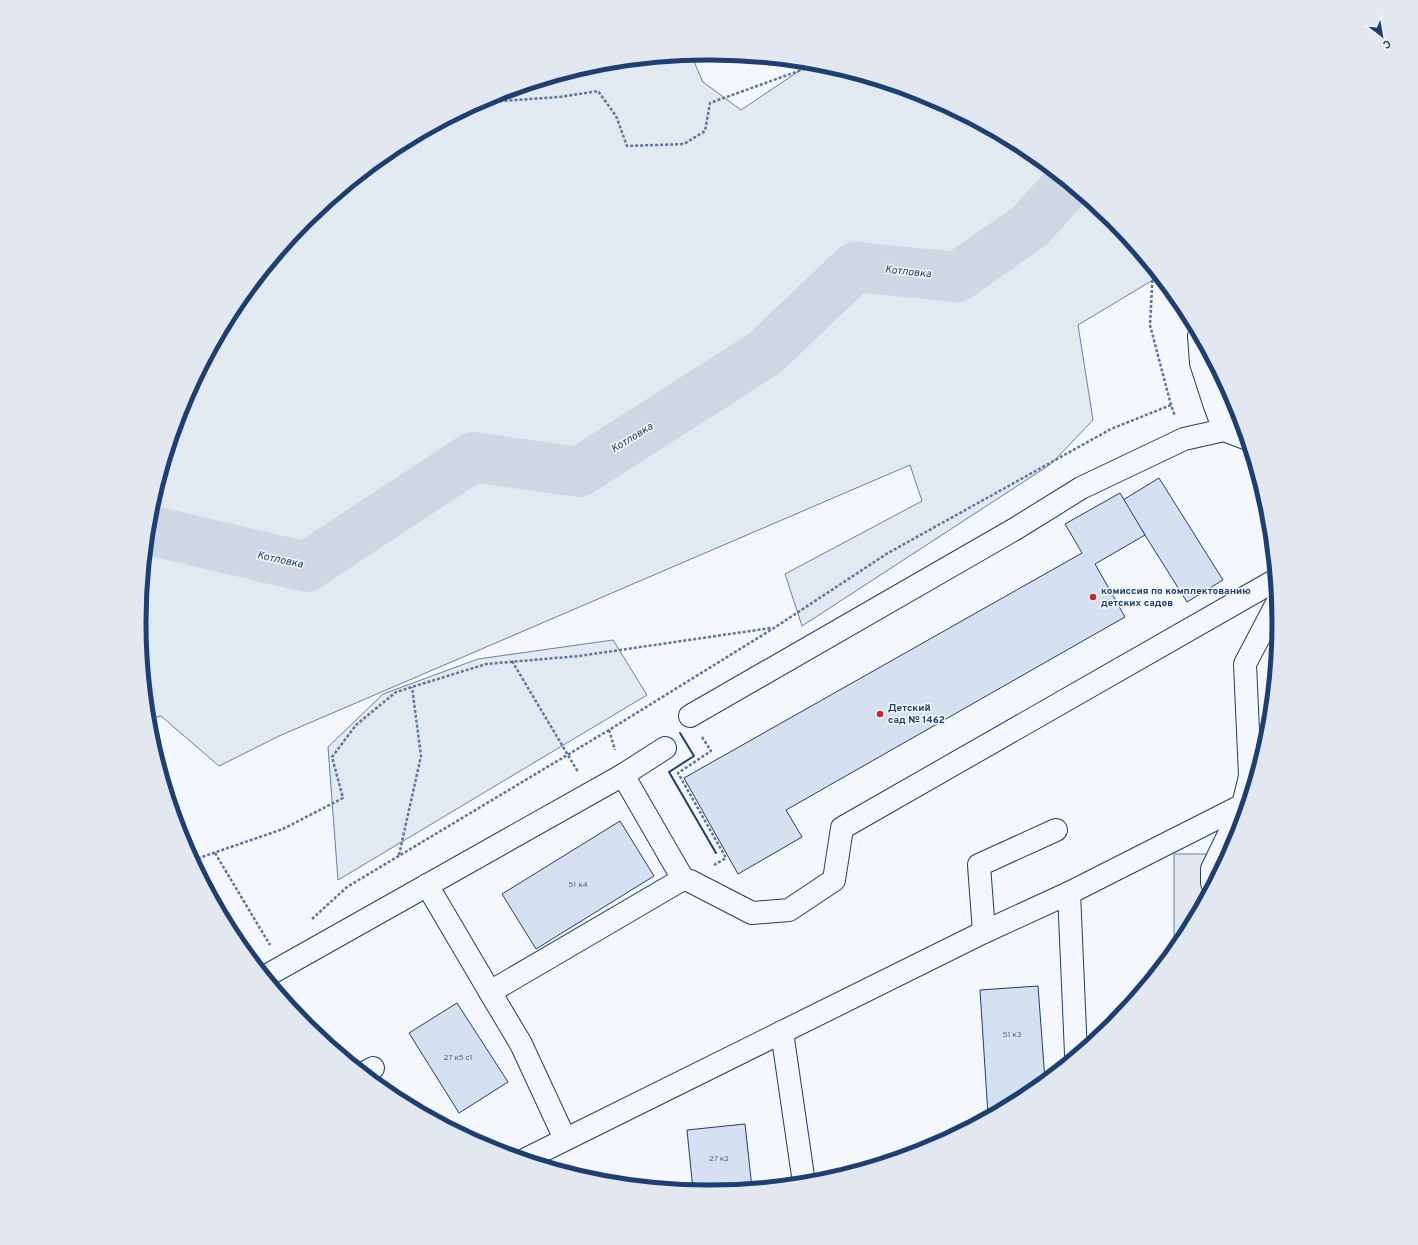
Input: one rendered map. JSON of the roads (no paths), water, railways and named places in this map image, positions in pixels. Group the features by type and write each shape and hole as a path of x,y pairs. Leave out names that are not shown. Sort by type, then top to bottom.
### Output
{"street":[{"path":"1200,349 1201,363 1224,430"},
{"path":"690,716 1015,529 1081,488 1184,439 1224,430 1240,436"},
{"path":"490,992 683,879 690,880 752,913 789,910 834,880 842,828 1270,583"},
{"path":"1250,775 1245,664 1271,612"},
{"path":"275,971 623,775 665,748"},
{"path":"623,775 683,879"},
{"path":"532,1156 984,932 1069,893 1241,806"},
{"path":"1212,873 1212,869 1236,820"},
{"path":"984,932 979,865 1056,830"},
{"path":"426,885 521,1044 565,1139"},
{"path":"1069,893 1076,1049"},
{"path":"782,1032 803,1177"}],"waterway":[{"name":"Котловка","path":"154,531 306,567 473,457 579,472 765,353 855,267 957,277 1030,226 1065,187"}],"place":[{"name":"комиссия по комплектованию детских садов","path":"1093,597"},
{"name":"Детский сад № 1462","path":"880,714"}]}
